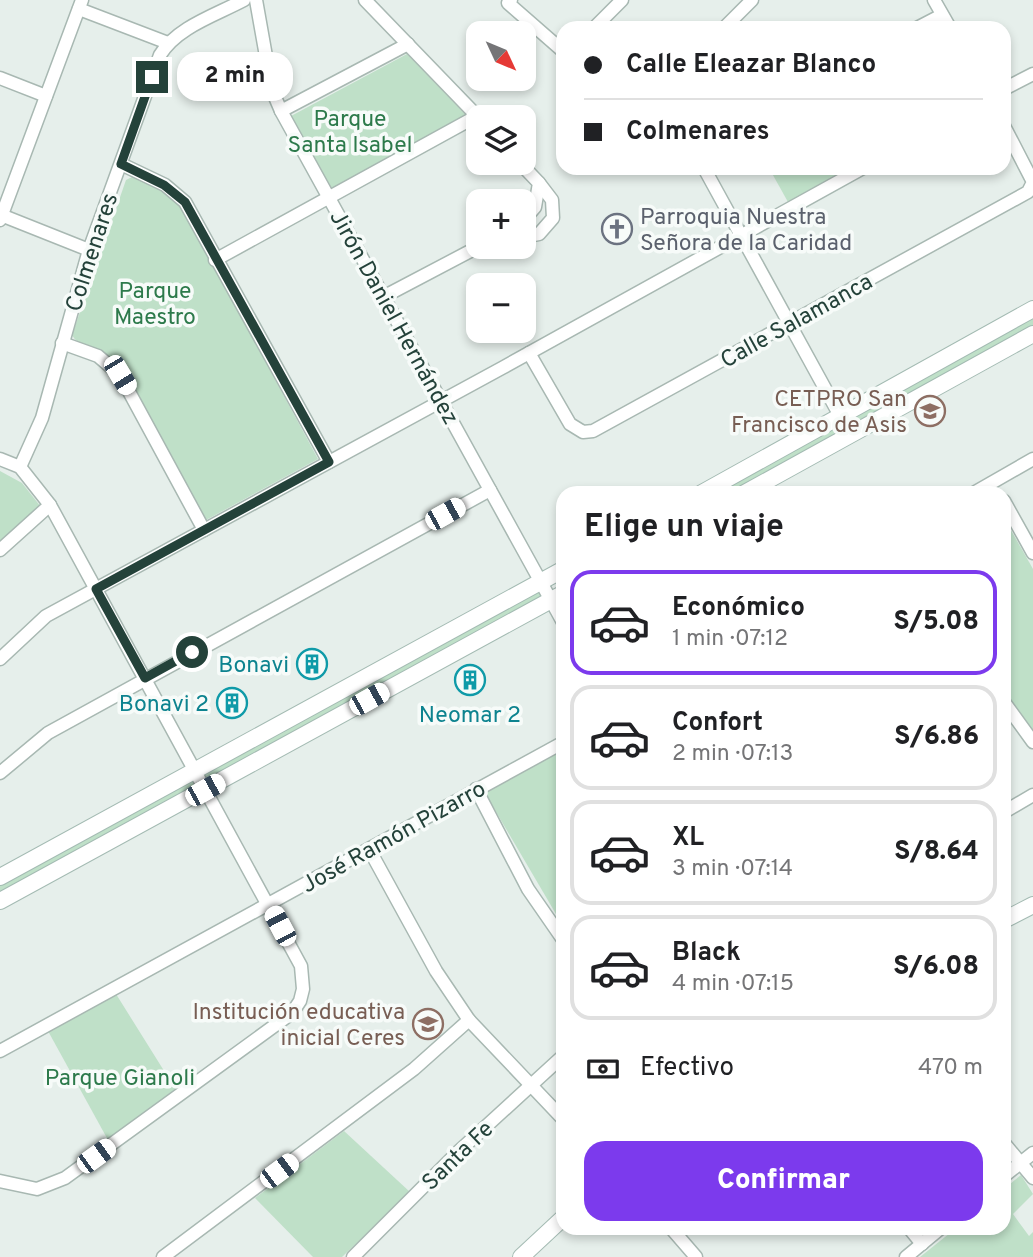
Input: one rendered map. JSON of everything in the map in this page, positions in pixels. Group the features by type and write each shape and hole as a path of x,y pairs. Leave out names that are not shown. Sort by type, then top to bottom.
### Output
{"main road":[{"path":"714,486 1033,309"},
{"path":"757,486 1033,334"},
{"path":"0,877 556,574"},
{"path":"0,901 556,597"},
{"path":"1011,916 1033,905"},
{"path":"521,1257 556,1224"}],"street":[{"path":"89,250 1,217 81,4 168,43 244,0"},
{"name":"Jirón Daniel Hernández","path":"256,0 272,90 281,111 541,582 556,595"},
{"path":"365,0 466,105"},
{"path":"511,0 508,3 556,45"},
{"path":"601,21 622,0"},
{"path":"731,21 752,0"},
{"path":"934,0 946,21"},
{"path":"930,21 942,15"},
{"name":"Colmenares","path":"20,467 42,418 89,250 160,55 168,43"},
{"path":"281,111 408,44"},
{"path":"1011,85 1033,74"},
{"path":"0,78 46,96"},
{"path":"215,260 466,123"},
{"name":"Calle Salamanca","path":"528,353 570,424 583,432 593,431 1028,192 1033,182 1011,139"},
{"path":"121,164 176,193 185,202 329,462"},
{"path":"531,175 552,200 553,218 536,235"},
{"path":"707,175 850,434"},
{"path":"0,659 46,616 850,175"},
{"path":"536,207 539,183"},
{"path":"383,297 466,253"},
{"path":"62,343 98,356 120,375 204,530"},
{"path":"0,459 20,467 50,505 301,966 303,989 300,1002 292,1013 65,1178 37,1189 0,1181"},
{"path":"985,486 1033,460"},
{"path":"993,481 996,486"},
{"path":"0,773 48,733 490,490"},
{"path":"0,550 50,505"},
{"path":"1011,514 1033,553"},
{"path":"1011,712 1033,742"},
{"name":"José Ramón Pizarro","path":"0,1051 556,746"},
{"path":"476,789 528,889 556,930"},
{"path":"1011,808 1033,795"},
{"path":"369,849 436,971 469,1020 556,1112"},
{"path":"165,1256 404,1077 469,1020"},
{"name":"Santa Fe","path":"353,1257 458,1152 556,1062"},
{"path":"1011,1151 1033,1178"},
{"path":"1011,1171 1033,1153"},
{"path":"677,1235 696,1257"},
{"path":"915,1235 922,1244"},
{"path":"906,1257 933,1235"}],"green space":[{"name":"Parque Santa Isabel","path":"407,54 466,115 331,190 291,116"},
{"path":"773,175 836,175 788,202"},
{"name":"Parque Maestro","path":"132,177 161,189 182,207 318,459 206,520 130,380 109,357 81,344 72,335 126,180"},
{"path":"1033,316 1033,328 855,426 851,423 849,419"},
{"path":"836,425 839,434 745,486 725,486"},
{"path":"0,471 22,483 41,507 0,544"},
{"path":"1011,530 1033,569 1033,733 1011,700"},
{"path":"538,591 541,596 539,600 208,779 204,774"},
{"path":"556,753 556,914 485,793"},
{"path":"191,778 196,784 195,788 0,894 0,883"},
{"name":"Parque Gianoli","path":"116,994 176,1090 108,1140 48,1031"},
{"path":"344,1131 410,1192 342,1257 313,1257 255,1198"},
{"path":"1021,1175 1033,1194 1013,1214 1029,1236 1033,1232 1033,1257 920,1257 948,1235 1011,1235 1011,1183"}],"place":[{"name":"Parroquia Nuestra Señora de la Caridad","path":"617,229"},
{"name":"CETPRO San Francisco de Asis","path":"930,411"},
{"name":"Bonavi","path":"312,664"},
{"name":"Neomar 2","path":"470,680"},
{"name":"Bonavi 2","path":"232,703"},
{"name":"Institución educativa inicial Ceres","path":"428,1024"}],"route":[{"path":"152,77 121,164 164,185 185,202 329,462 96,589 145,678 192,652"}]}
